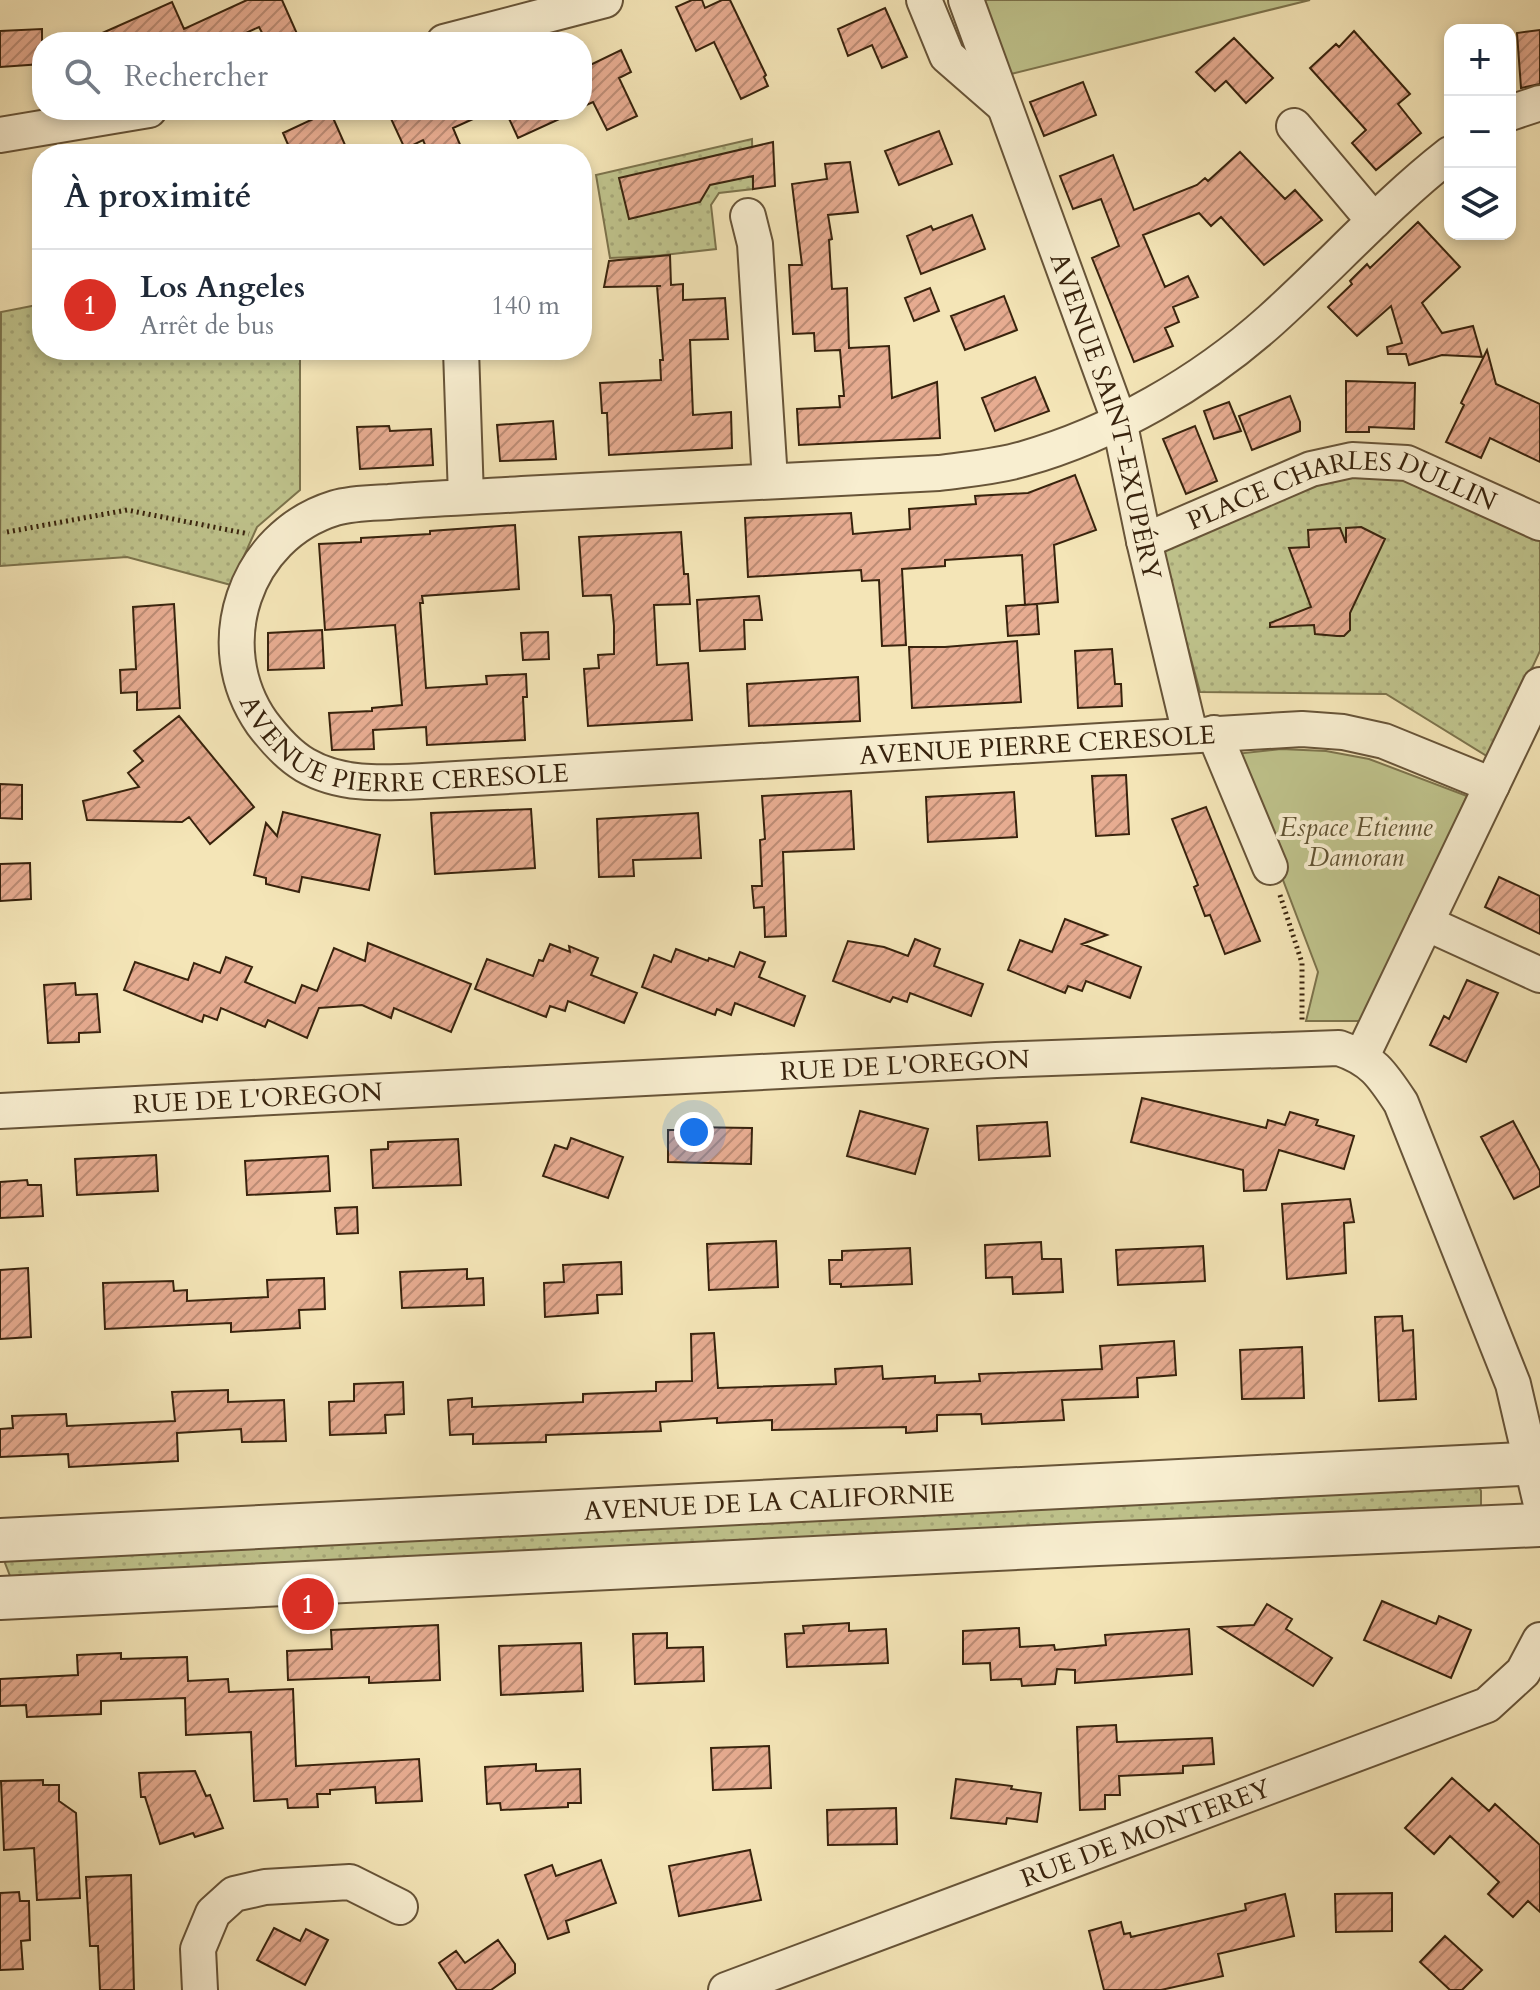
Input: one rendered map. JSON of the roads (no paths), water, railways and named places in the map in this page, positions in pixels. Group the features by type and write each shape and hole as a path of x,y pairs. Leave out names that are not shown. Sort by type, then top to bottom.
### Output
{"street":[{"name":"AVENUE SAINT-EXUPÉRY","path":"924,0 947,56 1002,104"},
{"name":"AVENUE SAINT-EXUPÉRY","path":"966,0 1119,420 1144,541 1202,734 1240,801 1270,867"},
{"path":"466,32 511,12 598,1"},
{"path":"1516,111 1540,103"},
{"path":"0,135 89,120"},
{"path":"1294,126 1374,221"},
{"name":"AVENUE PIERRE CERESOLE","path":"1444,159 1243,343 1170,393 1079,439 1021,460 939,473 466,497 339,507 296,527 274,546 246,589 237,620 237,671 252,709 274,741 305,765 339,779 380,783 1302,729 1343,732 1384,741 1492,785"},
{"path":"748,216 755,244 770,480"},
{"path":"461,360 466,497"},
{"name":"PLACE CHARLES DULLIN","path":"1144,541 1311,469 1352,460 1407,463 1540,523"},
{"path":"1538,1476 1513,1384 1401,1103 1386,1080 1362,1056 1540,685"},
{"path":"1426,923 1540,975"},
{"name":"RUE DE L'OREGON","path":"0,1111 996,1060 1302,1048 1339,1048 1362,1056"},
{"name":"AVENUE DE LA CALIFORNIE","path":"0,1540 1538,1476"},
{"path":"0,1598 1540,1525"},
{"name":"RUE DE MONTEREY","path":"731,1989 1487,1705 1523,1672 1540,1640"},
{"path":"200,1990 198,1949 213,1913 234,1894 265,1887 350,1882 400,1907"}],"place":[{"name":"Los Angeles","path":"308,1604"}],"park label":[{"name":"Espace Etienne Damoran","path":"1356,842"}]}
